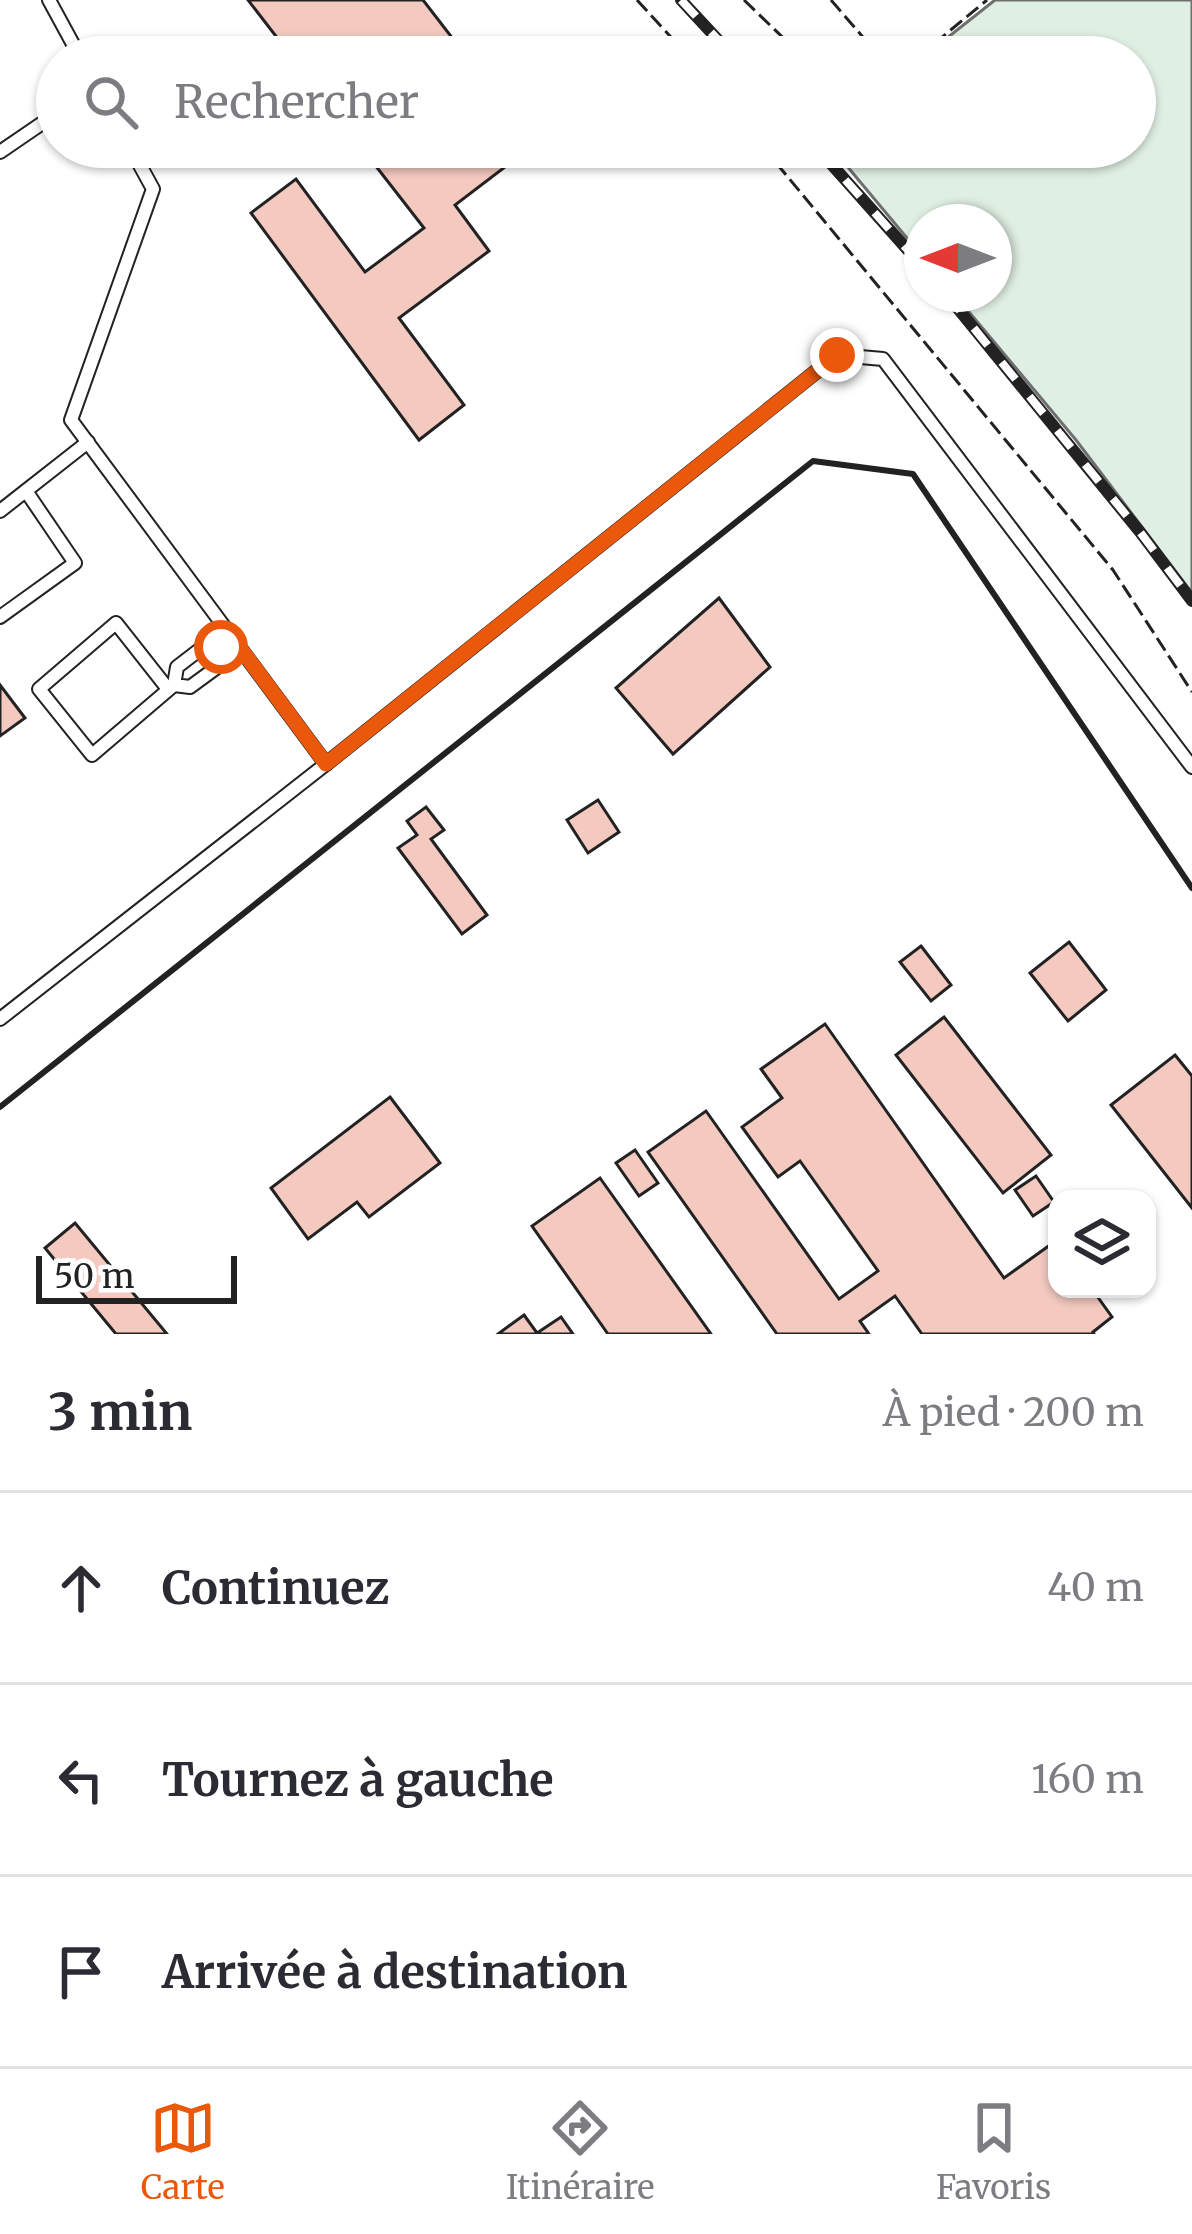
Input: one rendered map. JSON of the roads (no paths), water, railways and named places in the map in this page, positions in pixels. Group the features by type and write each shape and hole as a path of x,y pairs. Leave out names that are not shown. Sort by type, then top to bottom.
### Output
{"lane":[{"path":"49,0 69,36"},
{"path":"0,152 36,127"},
{"path":"142,168 153,189 71,419 226,642 326,764"},
{"path":"0,1019 837,355 883,358 1192,767"},
{"path":"0,511 88,442"},
{"path":"0,617 75,563 26,490"},
{"path":"226,642 207,644 177,667 171,687 92,755 39,689 116,623 171,687 190,687 220,665 226,642"}],"railway":[{"path":"681,0 714,36"},
{"path":"835,168 904,246"},
{"path":"961,312 1192,601"}]}
